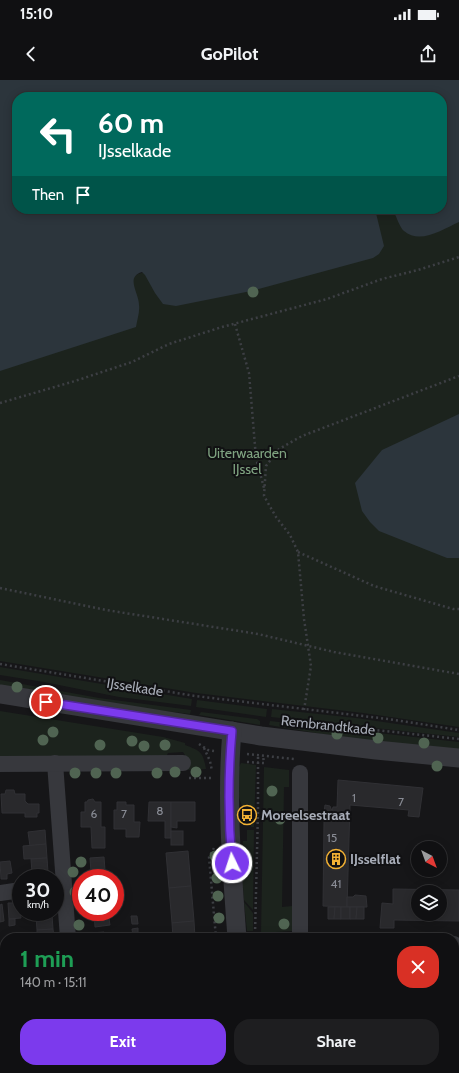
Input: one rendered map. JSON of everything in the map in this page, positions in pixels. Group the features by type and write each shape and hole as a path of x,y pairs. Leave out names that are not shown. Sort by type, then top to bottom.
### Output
{"street":[{"name":"IJsselkade","path":"0,694 232,731"},
{"name":"Rembrandtkade","path":"232,731 376,750 459,758"},
{"path":"232,731 229,833 237,933"},
{"path":"55,763 58,869"},
{"path":"0,764 182,763"},
{"path":"300,773 300,933"},
{"path":"0,893 12,891"},
{"path":"64,914 67,933"}],"path":[{"path":"0,403 111,370 132,362 169,344 327,299 382,279 418,270 459,257"},
{"path":"236,324 249,373 256,458 264,496 276,517 290,535 298,552 304,619 311,666 304,710"},
{"path":"264,491 266,466 279,449 302,436 459,376"},
{"path":"298,552 374,586 453,609 459,609"},
{"path":"0,588 106,610 258,634 334,652 459,674"},
{"name":"IJsselkade","path":"0,664 172,693 270,706"},
{"name":"Rembrandtkade","path":"270,706 388,719 459,730"},
{"name":"Rembrandtkade","path":"276,719 459,739"},
{"path":"255,933 258,811 257,762 261,736"}],"green space":[{"name":"Uiterwaarden IJssel","path":"459,178 459,727 363,713 196,693 0,661 0,322 138,274 335,214 447,214 447,200"},
{"path":"0,667 192,699 191,706 119,697 0,675"},
{"path":"0,680 99,698 191,710 190,714 99,703 0,687"},
{"path":"197,700 267,709 266,717 196,707"},
{"path":"272,709 356,718 459,733 459,737 271,717"},
{"path":"0,711 163,737 185,743 185,745 200,753 204,759 206,769 186,770 185,755 183,752 168,753 166,757 0,758"},
{"path":"201,712 257,719 260,721 260,725 199,715"},
{"path":"270,721 459,742 459,752 385,745 269,725"},
{"path":"241,763 256,765 254,827 251,827 252,813 247,813 247,809 243,809 238,795 239,767"},
{"path":"264,767 289,770 289,787 284,787 282,907 292,906 292,931 261,933"},
{"path":"247,830 254,830 253,910 244,900 243,887 237,883 243,841 247,841"},
{"path":"244,902 253,913 253,931 247,931"}],"shaded area":[{"path":"0,80 459,80 459,222 439,232 424,236 410,235 404,231 395,214 447,214 447,92 12,92 12,214 376,214 384,246 379,254 373,258 251,291 176,306 163,304 142,272 137,274 134,278 134,286 139,308 136,327 0,371"},
{"path":"459,414 459,558 447,558 379,531 362,511 355,483 382,450"}],"building":[{"name":"IJsselflat","path":"338,780 423,788 419,817 408,816 409,810 350,805 347,907 323,906 324,821 327,821 327,812 324,812 325,805 330,806 332,811 333,807 337,807"},
{"path":"6,790 14,790 15,794 25,794 25,801 28,804 39,804 39,813 37,813 37,817 25,817 25,813 2,813 1,794 5,794"},
{"path":"93,799 95,802 101,802 101,827 105,827 105,848 92,848 91,827 81,827 81,812 85,812 85,802"},
{"path":"117,802 126,802 126,805 134,805 134,822 140,822 139,837 126,837 126,829 114,829 114,810 117,810"},
{"path":"149,802 171,802 171,838 165,838 165,821 148,821"},
{"path":"171,802 195,802 195,821 177,821 177,828 171,827"},
{"path":"45,830 46,844 30,846 28,832"},
{"path":"171,831 183,831 183,845 171,845"},
{"path":"46,844 47,858 24,859 23,846"},
{"path":"188,851 191,886 169,888 166,853"},
{"path":"104,857 105,869 91,869 90,858"},
{"path":"47,858 48,869 32,869 31,859"},
{"path":"10,861 12,873 7,874 7,879 1,879 0,862"},
{"path":"191,886 194,921 172,923 169,888"},
{"path":"393,889 411,889 411,920 394,920 394,928 380,928 382,903 393,904"},
{"path":"447,890 459,890 459,921 447,921"},
{"path":"355,895 366,896 367,907 347,907 347,897 353,897"},
{"path":"8,903 12,903 12,919 9,919"},
{"path":"2,904 4,921 0,922 0,905"},
{"path":"328,907 335,907 334,919 328,919"},
{"path":"335,907 341,907 341,919 334,919"},
{"path":"341,907 350,907 350,919 341,919"},
{"path":"350,907 357,907 356,919 350,919"},
{"path":"357,907 364,907 364,919 356,919"},
{"path":"131,916 137,916 138,924 132,924"},
{"path":"9,919 15,921 15,925 9,926"},
{"path":"36,921 52,921 53,929 37,930"},
{"path":"95,921 109,921 110,925 95,927"},
{"path":"194,921 195,933 173,933 172,923"},
{"path":"138,928 138,933 133,933 132,929"},
{"path":"53,929 53,933 37,933 37,930"}],"place":[{"name":"Moreelsestraat","path":"247,815"},
{"name":"IJsselflat","path":"336,859"}],"route":[{"path":"46,702 232,731 229,833 232,863"}]}
